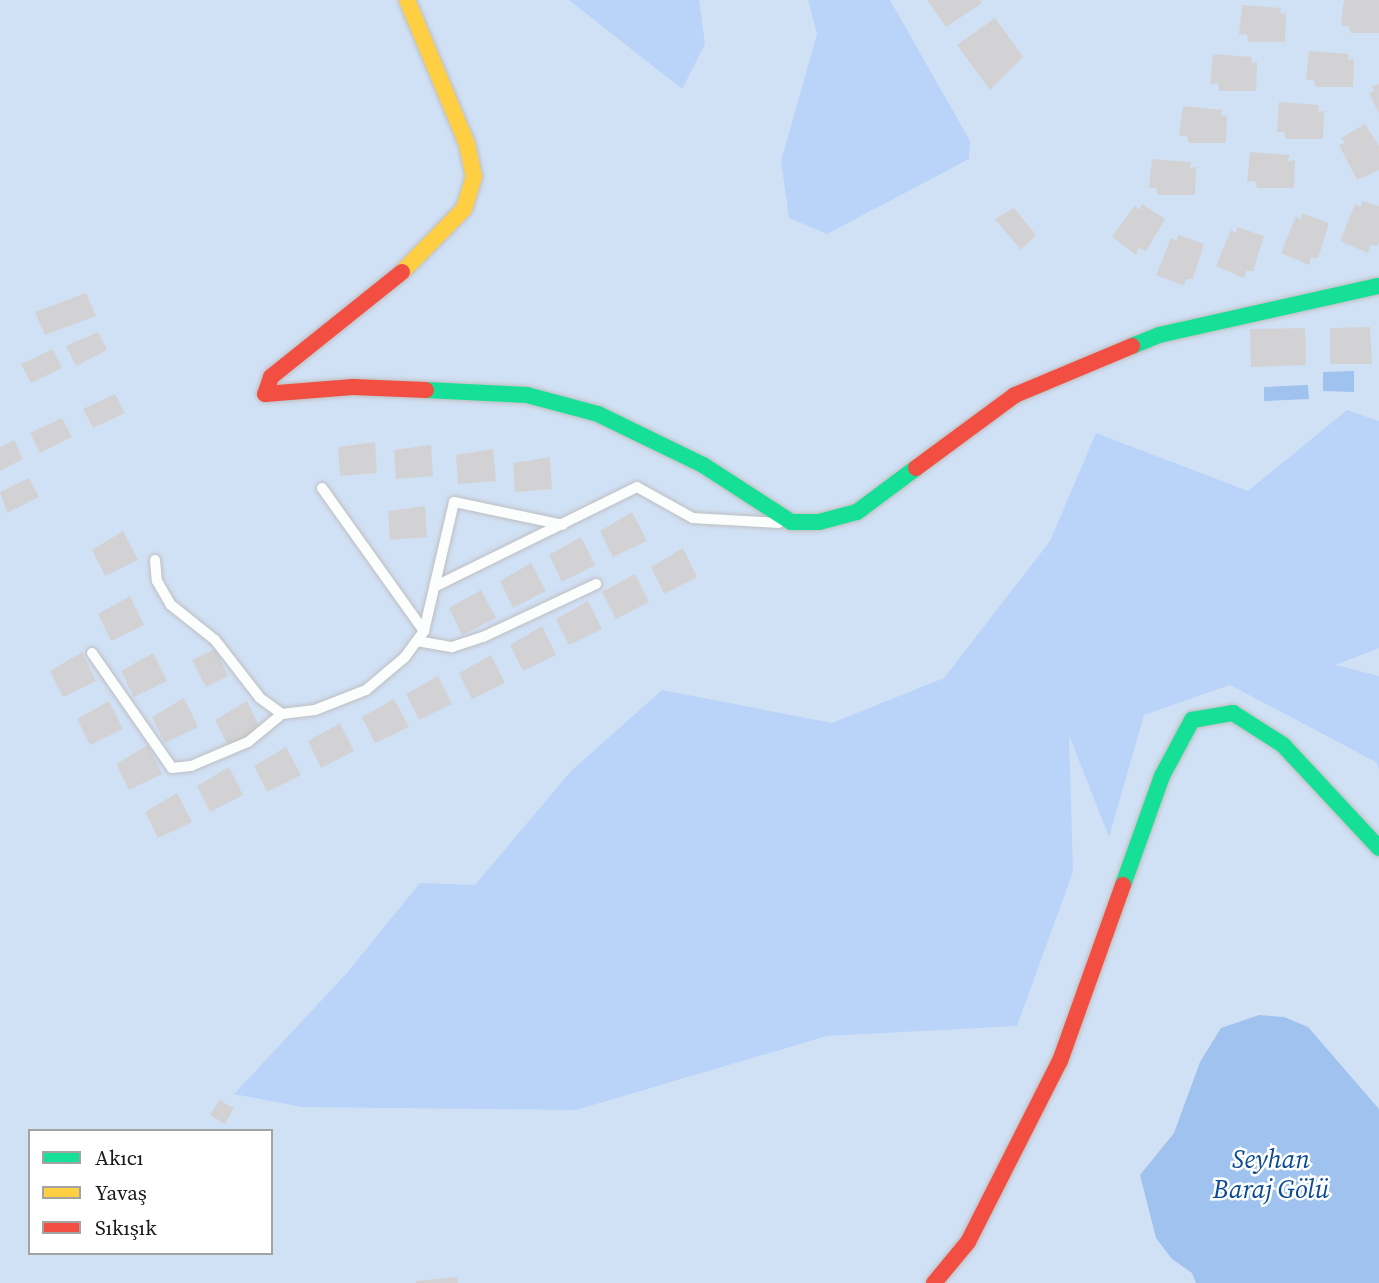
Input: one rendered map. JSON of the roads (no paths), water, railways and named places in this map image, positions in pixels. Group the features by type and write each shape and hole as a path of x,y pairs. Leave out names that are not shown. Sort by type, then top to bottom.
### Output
{"street":[{"path":"407,0 467,145 474,177 464,209 416,261 271,377 265,394 271,397 353,387 527,395 598,414 703,465 790,522 819,522 858,512 1015,395 1159,335 1379,286"},
{"path":"934,1283 968,1242 1060,1061 1162,776 1192,720 1233,713 1283,746 1379,848"}],"lane":[{"path":"436,586 637,487 693,518 736,524 790,522"},
{"path":"322,488 424,631"},
{"path":"92,653 172,768 191,766 248,742 282,714 315,710 366,690 417,641 424,631 436,586 454,502 563,524"},
{"path":"155,560 157,582 171,605 215,640 260,698 282,714"},
{"path":"417,641 452,647 484,637 596,584"}],"water":[{"path":"1354,371 1354,392 1323,391 1323,372"},
{"path":"1308,385 1309,399 1264,401 1264,387"},
{"name":"Seyhan Baraj Gölü","path":"1259,1015 1284,1017 1308,1027 1379,1109 1379,1283 1196,1283 1192,1273 1172,1259 1156,1238 1140,1175 1174,1133 1200,1062 1221,1028"}]}
